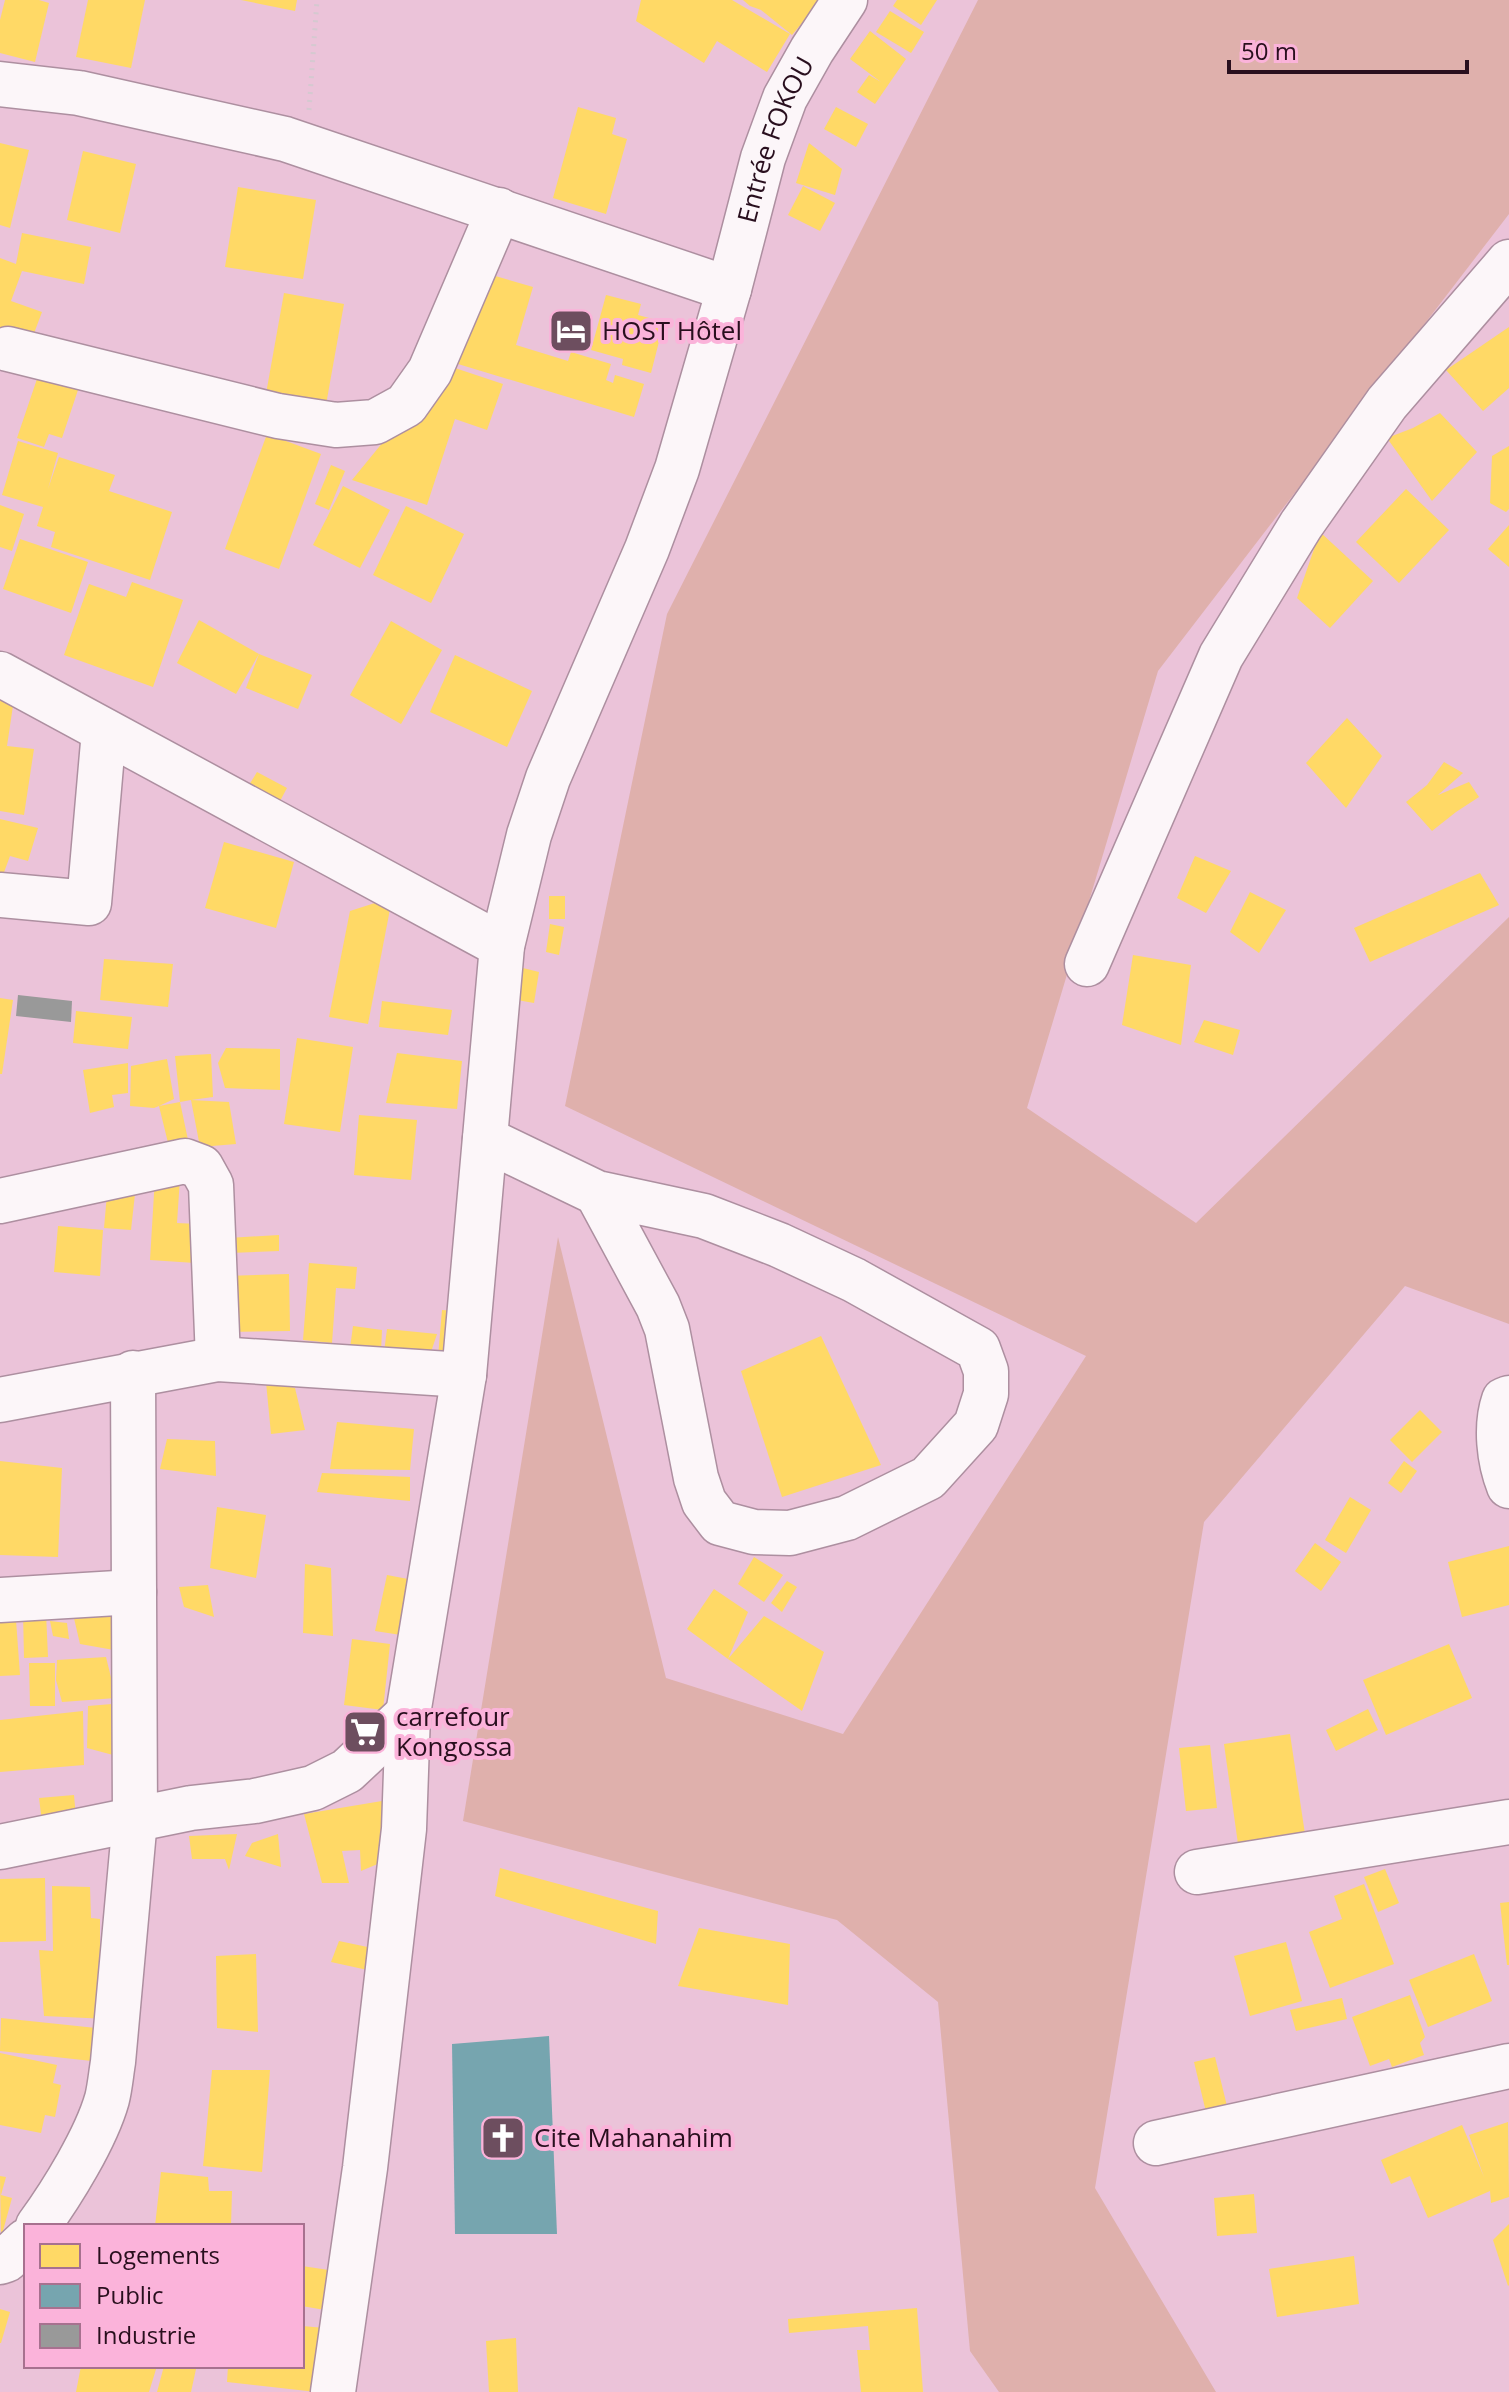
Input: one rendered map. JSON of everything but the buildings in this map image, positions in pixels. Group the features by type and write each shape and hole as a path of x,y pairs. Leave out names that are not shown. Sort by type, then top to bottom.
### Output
{"street":[{"name":"Entrée FOKOU","path":"333,2392 365,2168 404,1829 408,1714 464,1375 502,946 529,835 548,778 647,549 677,469 763,158 785,98 845,0"},
{"path":"0,84 79,93 285,139 729,289"},
{"path":"8,349 278,416 336,425 375,422 406,405 430,371 499,210"},
{"path":"1087,964 1221,656 1301,525 1387,403 1509,262"},
{"path":"0,674 502,946"},
{"path":"0,895 89,903 104,731"},
{"path":"485,1139 597,1193 704,1216 779,1245 854,1280 978,1349 986,1371 986,1394 976,1425 928,1478 847,1518 790,1533 754,1532 720,1523 704,1502 696,1478 667,1329 658,1306 597,1193"},
{"path":"0,1201 185,1161 201,1167 211,1185 218,1359"},
{"path":"0,1400 218,1359 464,1375"},
{"path":"39,2224 56,2201 95,2128 106,2100 113,2062 135,1819 133,1373"},
{"path":"1509,1398 1504,1400 1499,1415 1503,1471 1509,1486"},
{"path":"0,1600 134,1592"},
{"path":"0,1847 191,1808 255,1801 313,1788 347,1771 408,1714"},
{"path":"1197,1872 1509,1822"},
{"path":"1156,2143 1509,2066"},
{"path":"0,2262 24,2243"}],"path":[{"path":"307,147 317,0"}],"shaded area":[{"path":"978,0 1509,0 1509,214 1158,671 1027,1108 1196,1223 1509,917 1509,1324 1405,1286 1204,1522 1095,2188 1216,2392 999,2392 970,2351 938,2002 837,1920 463,1821 558,1237 666,1678 843,1734 1086,1356 565,1106 667,614"}],"place":[{"name":"HOST Hôtel","path":"571,331"},
{"name":"carrefour Kongossa","path":"365,1732"},
{"name":"Cite Mahanahim","path":"503,2138"}]}
